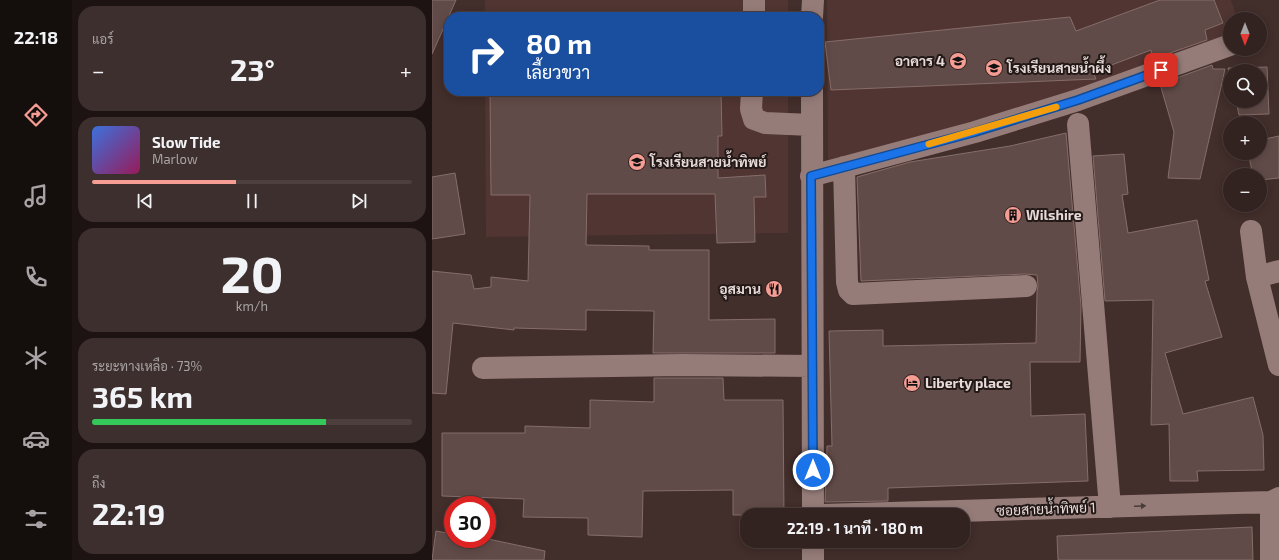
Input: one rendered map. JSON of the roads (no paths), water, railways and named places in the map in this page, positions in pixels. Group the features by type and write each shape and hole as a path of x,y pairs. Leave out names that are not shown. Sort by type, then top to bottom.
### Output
{"street":[{"path":"754,0 754,12"},
{"path":"812,12 813,0"},
{"path":"811,176 975,132 1056,107 1223,47"},
{"path":"752,96 751,109 754,119 765,123 811,125"},
{"path":"812,96 813,508"},
{"path":"1078,124 1110,507"},
{"path":"844,167 847,282 849,290 854,294 1026,286"},
{"path":"1251,230 1257,277 1279,365"},
{"path":"1257,277 1279,271"},
{"path":"483,368 812,366"},
{"path":"1271,560 1275,500"},
{"name":"ซอยสายน้ำทิพย์ 1","path":"970,511 1275,500"},
{"path":"813,548 813,560"}],"place":[{"name":"อาคาร 4","path":"958,61"},
{"name":"โรงเรียนสายน้ำผึ้ง","path":"994,68"},
{"name":"โรงเรียนสายน้ำทิพย์","path":"637,162"},
{"name":"Wilshire","path":"1013,215"},
{"name":"อุสมาน","path":"774,289"},
{"name":"Liberty place","path":"912,383"}]}
